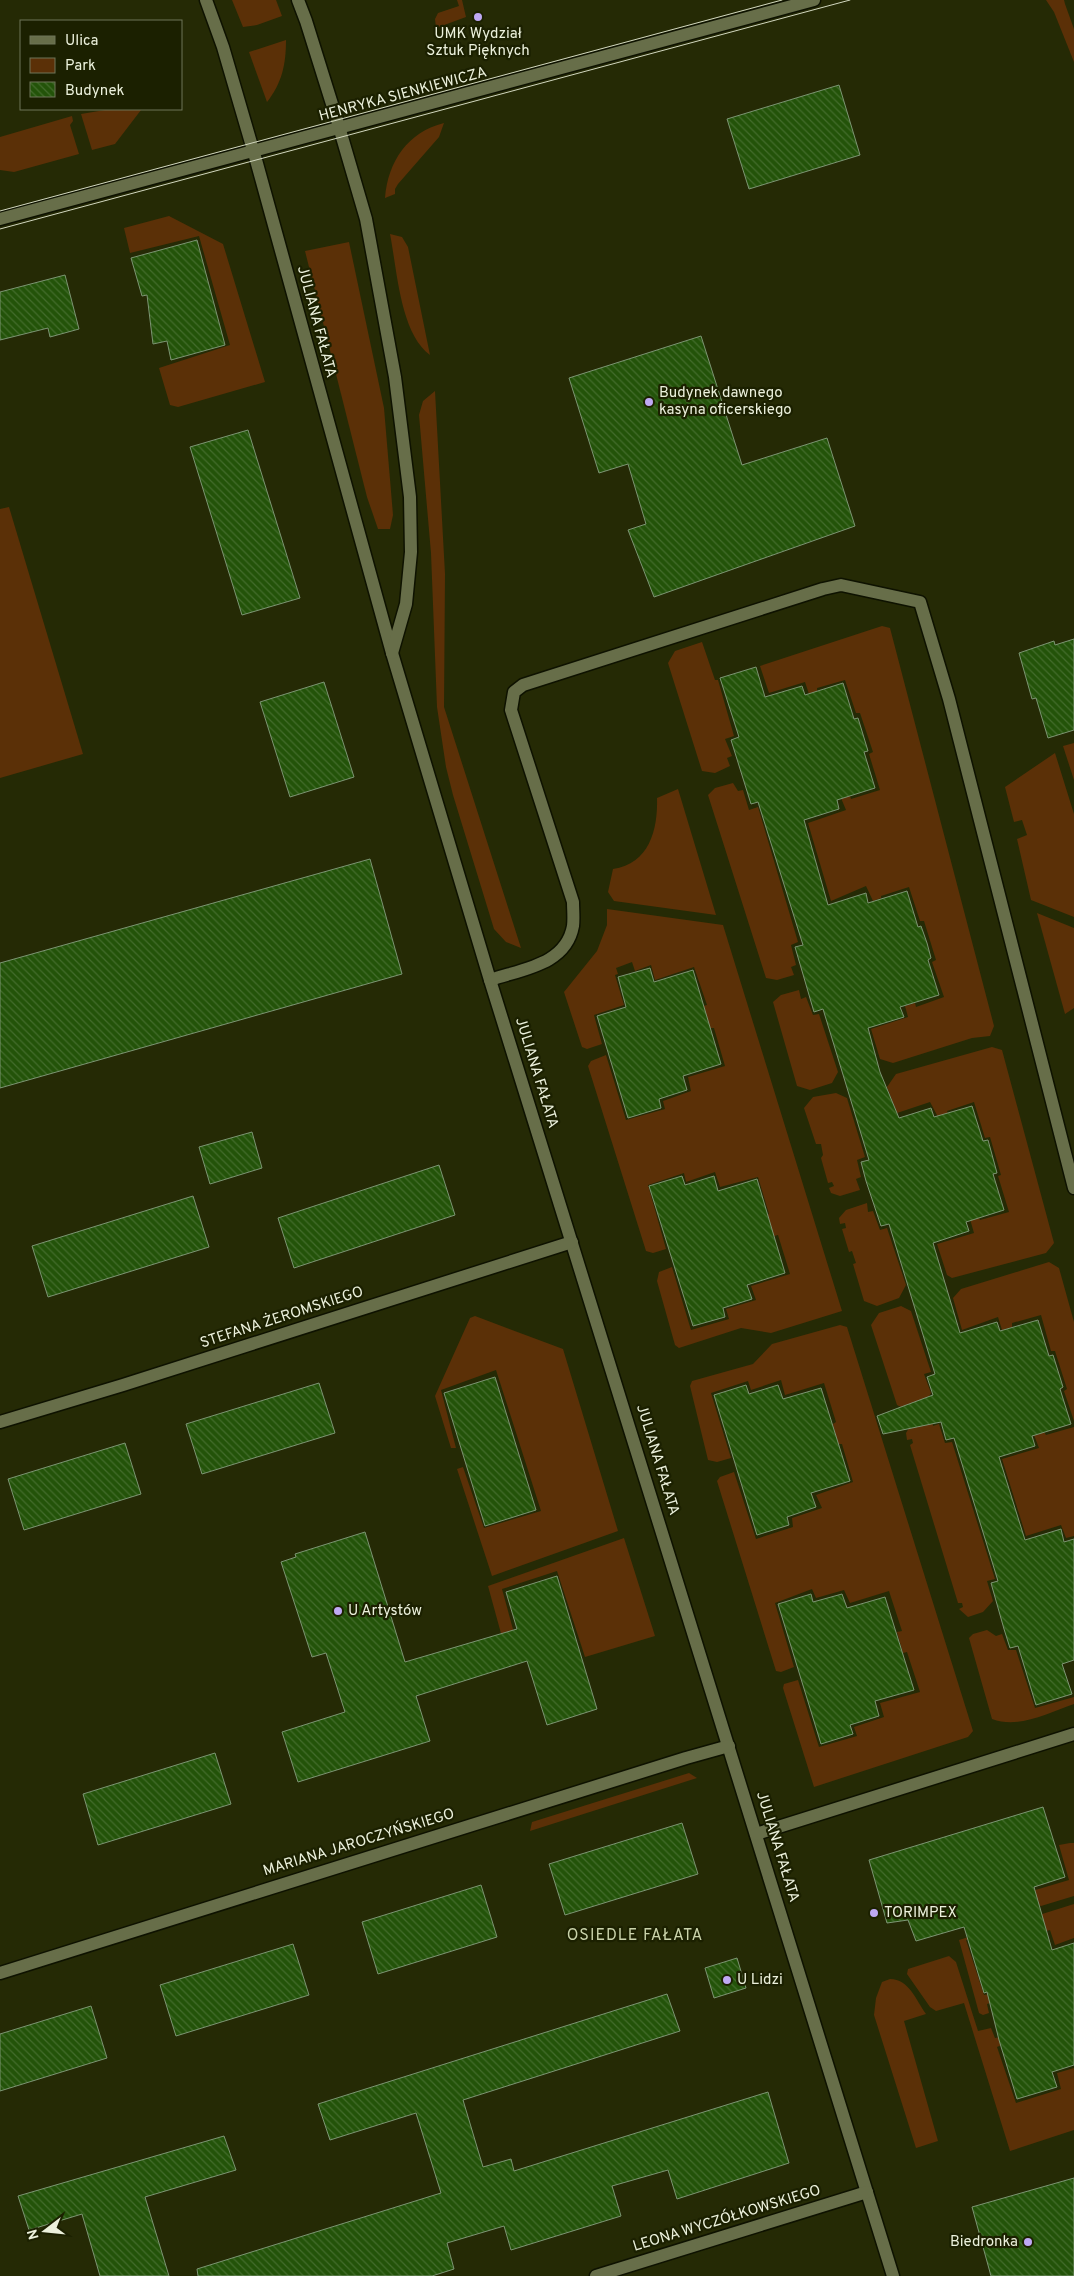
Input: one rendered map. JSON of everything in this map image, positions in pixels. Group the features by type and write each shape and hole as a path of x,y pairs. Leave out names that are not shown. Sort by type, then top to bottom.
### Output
{"street":[{"name":"JULIANA FAŁATA","path":"206,0 223,47 392,653 490,980 894,2276"},
{"path":"298,0 340,129 366,219 389,339 410,497 412,552 408,588 400,629 392,653"},
{"name":"HENRYKA SIENKIEWICZA","path":"0,219 814,0"},
{"path":"490,980 549,961 559,954 568,942 573,925 573,902 511,710 514,692 523,685 823,589 841,585 920,602 949,699 1074,1188"},
{"name":"STEFANA ŻEROMSKIEGO","path":"0,1422 123,1385 572,1242"},
{"path":"756,1834 1074,1734"},
{"name":"MARIANA JAROCZYŃSKIEGO","path":"0,1973 729,1746"},
{"name":"LEONA WYCZÓŁKOWSKIEGO","path":"596,2276 868,2192"}],"green space":[{"path":"232,0 276,0 282,16 257,25 243,27"},
{"path":"457,0 462,0 466,17 436,28 435,19 438,13 459,6"},
{"path":"1046,0 1064,0 1074,29 1074,62 1054,12"},
{"path":"286,40 285,57 280,80 267,102 249,52"},
{"path":"105,110 141,110 115,144 92,150 81,114"},
{"path":"72,116 73,121 70,125 79,154 14,172 0,170 0,137"},
{"path":"444,123 439,137 398,184 395,194 385,198 390,172 402,150 420,133"},
{"path":"169,216 223,244 265,382 178,407 170,405 159,368 230,345 199,236 130,253 124,228"},
{"path":"390,234 402,237 408,247 430,355 420,345 412,332 406,316 401,299"},
{"path":"349,242 384,408 393,515 390,529 378,529 367,497 305,251"},
{"path":"435,391 445,574 444,707 521,948 506,942 494,929 446,767 437,707 431,553 419,415 423,401"},
{"path":"9,507 83,754 0,778 0,509"},
{"path":"882,626 890,628 994,1026 990,1036 972,1038 893,1063 880,1059 871,1029 908,1017 905,1006 915,1003 916,1007 944,997 932,962 936,960 924,921 920,921 909,887 881,896 881,898 873,901 866,886 831,901 808,823 846,810 841,798 850,796 851,799 880,790 869,754 873,752 860,713 856,713 845,680 817,688 817,691 809,694 805,682 769,693 760,666"},
{"path":"702,642 715,680 718,680 734,736 725,739 732,756 727,758 730,766 715,773 702,771 668,663 675,651"},
{"path":"1074,743 1074,780 1063,746"},
{"path":"1055,753 1074,814 1074,917 1031,900 1017,839 1027,835 1022,820 1014,822 1005,787"},
{"path":"733,783 738,791 743,790 749,810 758,807 798,942 791,945 796,965 791,967 794,975 777,980 766,978 708,795 715,788"},
{"path":"678,789 716,915 614,901 608,892 613,869 625,866 635,860 649,844 656,822 657,798"},
{"path":"607,909 723,925 842,1311 771,1333 741,1328 679,1348 675,1345 657,1281 659,1272 672,1267 691,1330 729,1319 726,1309 756,1300 751,1286 790,1274 778,1235 774,1236 766,1215 769,1214 758,1177 720,1187 715,1172 686,1182 684,1173 648,1185 666,1249 653,1253 646,1251 588,1066 591,1061 606,1055 626,1120 665,1109 663,1101 691,1091 688,1077 725,1066 714,1028 710,1028 703,1006 707,1005 694,967 655,980 651,965 635,971 632,962 616,968 618,974 615,975 624,1005 594,1015 602,1044 587,1049 582,1047 564,992 597,951 607,925"},
{"path":"1037,913 1074,928 1074,1008 1065,1014"},
{"path":"799,990 801,999 806,997 813,1015 819,1014 838,1072 832,1083 810,1090 797,1086 773,1002 781,995"},
{"path":"992,1047 1002,1050 1054,1243 1046,1253 952,1278 947,1275 937,1244 974,1233 970,1219 979,1217 980,1220 1009,1212 998,1176 1001,1175 990,1137 985,1138 974,1102 947,1111 948,1114 938,1117 930,1102 897,1113 887,1087 896,1074"},
{"path":"836,1093 847,1098 865,1157 857,1160 861,1177 856,1179 860,1190 840,1196 831,1193 829,1188 834,1186 832,1182 828,1183 821,1158 823,1155 821,1144 816,1144 804,1108 813,1097"},
{"path":"867,1203 868,1212 873,1211 880,1230 887,1228 906,1285 899,1298 877,1306 864,1301 853,1264 856,1263 852,1251 849,1252 842,1229 846,1228 845,1223 840,1224 839,1218 846,1210"},
{"path":"1049,1262 1059,1268 1074,1322 1074,1421 1064,1391 1067,1389 1055,1351 1051,1351 1041,1315 1012,1323 1012,1327 1002,1330 998,1317 962,1330 953,1298 961,1289"},
{"path":"901,1306 911,1311 931,1372 924,1374 931,1393 923,1406 907,1410 897,1405 871,1325 879,1313"},
{"path":"475,1316 563,1349 618,1531 492,1576 457,1469 463,1467 484,1528 541,1511 496,1370 441,1390 456,1448 451,1448 435,1396 470,1318"},
{"path":"840,1325 847,1327 973,1731 968,1737 814,1787 783,1688 784,1684 798,1680 819,1747 857,1736 854,1727 884,1717 880,1703 920,1692 907,1652 903,1653 897,1632 902,1631 889,1591 850,1603 844,1590 816,1598 812,1589 775,1603 794,1667 781,1672 776,1671 717,1481 720,1477 734,1472 756,1539 793,1527 792,1518 822,1508 816,1495 853,1482 842,1444 838,1444 833,1424 836,1422 824,1383 785,1395 781,1380 751,1390 748,1381 711,1393 731,1458 717,1462 708,1460 690,1386 692,1381 753,1364 772,1344"},
{"path":"932,1419 933,1426 939,1424 945,1443 952,1442 995,1579 987,1581 993,1601 983,1612 968,1617 959,1609 963,1607 962,1603 958,1603 910,1445 913,1443 912,1439 907,1440 906,1433 912,1423"},
{"path":"1074,1427 1074,1536 1066,1538 1061,1525 1026,1536 1002,1459 1039,1448 1034,1435 1044,1432 1046,1435"},
{"path":"624,1538 655,1636 585,1657 557,1571 502,1589 517,1644 505,1648 488,1586"},
{"path":"987,1630 996,1636 1002,1634 1008,1650 1016,1650 1035,1708 1074,1697 1074,1704 1023,1721 1002,1722 992,1719 969,1638 973,1634"},
{"path":"689,1773 697,1778 530,1831 532,1822"},
{"path":"1074,1843 1074,1896 1041,1906 1036,1904 1032,1891 1069,1880 1059,1845"},
{"path":"1074,1904 1074,1938 1055,1945 1050,1930 1015,1940 1011,1926 966,1940 984,1995 989,1994 993,2002 987,2004 989,2013 983,2015 979,2013 959,1940"},
{"path":"949,1956 956,1962 978,2031 991,2028 995,2038 1001,2037 1004,2044 997,2047 1016,2103 1061,2089 1057,2073 1074,2068 1074,2130 1010,2151 964,2003 936,2011 930,2007 907,1974 908,1969"},
{"path":"890,1979 902,1982 907,1986 926,2014 904,2021 938,2141 916,2148 874,2015 876,1998 882,1982"}],"building":[{"path":"839,85 860,155 749,189 727,119"},
{"path":"197,240 225,345 171,360 167,341 153,344 147,295 142,296 131,258"},
{"path":"65,275 79,329 50,337 48,328 0,340 0,292"},
{"path":"701,336 742,465 827,438 855,526 654,597 628,530 646,524 628,464 599,473 569,378"},
{"path":"248,430 300,598 242,615 190,447"},
{"path":"1074,639 1074,730 1048,738 1036,698 1032,699 1019,653 1054,641 1055,645"},
{"path":"756,667 765,697 802,686 805,695 843,683 854,719 858,718 868,751 864,752 875,788 837,800 839,809 804,820 828,905 866,893 868,903 907,891 918,927 921,926 927,943 931,958 928,960 939,995 900,1007 904,1017 868,1028 880,1072 899,1118 931,1108 934,1117 972,1106 983,1141 988,1140 997,1173 993,1174 1004,1210 966,1222 969,1231 933,1243 960,1333 997,1322 1000,1331 1038,1320 1049,1356 1053,1355 1063,1387 1060,1389 1071,1424 1032,1436 1035,1446 999,1457 1025,1540 1061,1529 1064,1542 1074,1539 1074,1660 1062,1664 1072,1694 1036,1705 1018,1646 1010,1648 1004,1629 991,1583 998,1581 954,1438 946,1440 941,1422 883,1434 877,1416 933,1395 927,1377 935,1374 889,1224 881,1226 866,1181 861,1162 869,1160 823,1009 814,1012 795,947 803,945 758,802 751,804 731,740 739,737 720,678"},
{"path":"324,682 354,777 290,797 260,702"},
{"path":"370,859 402,974 0,1088 0,963"},
{"path":"650,968 654,982 693,970 721,1064 683,1076 687,1090 659,1099 661,1108 628,1118 597,1016 626,1007 618,977"},
{"path":"252,1132 262,1168 210,1184 199,1147"},
{"path":"439,1165 455,1215 294,1268 278,1218"},
{"path":"682,1176 685,1185 714,1176 718,1191 757,1179 785,1273 747,1285 752,1299 723,1308 725,1317 693,1326 649,1186"},
{"path":"193,1196 209,1247 48,1297 32,1246"},
{"path":"495,1377 536,1510 485,1526 444,1393"},
{"path":"319,1383 335,1433 202,1474 186,1424"},
{"path":"746,1385 749,1394 778,1385 783,1399 821,1388 850,1481 811,1493 816,1507 787,1517 789,1525 757,1535 714,1395"},
{"path":"125,1443 141,1494 24,1530 8,1479"},
{"path":"365,1532 405,1662 517,1629 506,1592 557,1576 597,1709 547,1725 527,1661 416,1696 430,1741 298,1782 282,1732 345,1712 326,1653 312,1657 281,1562 296,1557 295,1554"},
{"path":"811,1594 813,1602 842,1594 847,1608 885,1597 914,1690 875,1701 879,1716 850,1725 853,1734 821,1744 778,1604"},
{"path":"215,1753 231,1804 98,1845 83,1794"},
{"path":"1043,1807 1065,1877 1034,1887 1052,1950 1074,1943 1074,2065 1052,2072 1057,2087 1017,2099 987,1992 984,1993 964,1927 916,1941 908,1920 887,1923 869,1860"},
{"path":"682,1823 698,1874 565,1915 549,1864"},
{"path":"481,1885 497,1937 378,1974 362,1922"},
{"path":"293,1944 309,1995 176,2036 160,1985"},
{"path":"737,1958 746,1988 714,1998 705,1968"},
{"path":"667,1994 680,2031 463,2100 483,2167 511,2159 514,2171 768,2092 789,2163 677,2199 668,2170 612,2186 621,2216 511,2250 504,2226 447,2243 454,2269 432,2276 198,2276 197,2269 441,2193 416,2113 330,2140 318,2104"},
{"path":"91,2006 107,2058 0,2091 0,2034"},
{"path":"224,2136 236,2170 145,2197 169,2276 100,2276 82,2214 29,2230 18,2196"},
{"name":"Biedronka","path":"1074,2178 1074,2276 991,2276 972,2207"}],"tram line":[{"path":"0,211 782,0"},
{"path":"0,229 850,0"}],"place":[{"name":"UMK Wydział Sztuk Pięknych","path":"478,17"},
{"name":"Budynek dawnego kasyna oficerskiego","path":"649,402"},
{"name":"U Artystów","path":"338,1611"},
{"name":"TORIMPEX","path":"874,1913"},
{"name":"U Lidzi","path":"727,1980"},
{"name":"Biedronka","path":"1028,2242"}],"district":[{"name":"OSIEDLE FAŁATA","path":"635,1936"}]}
